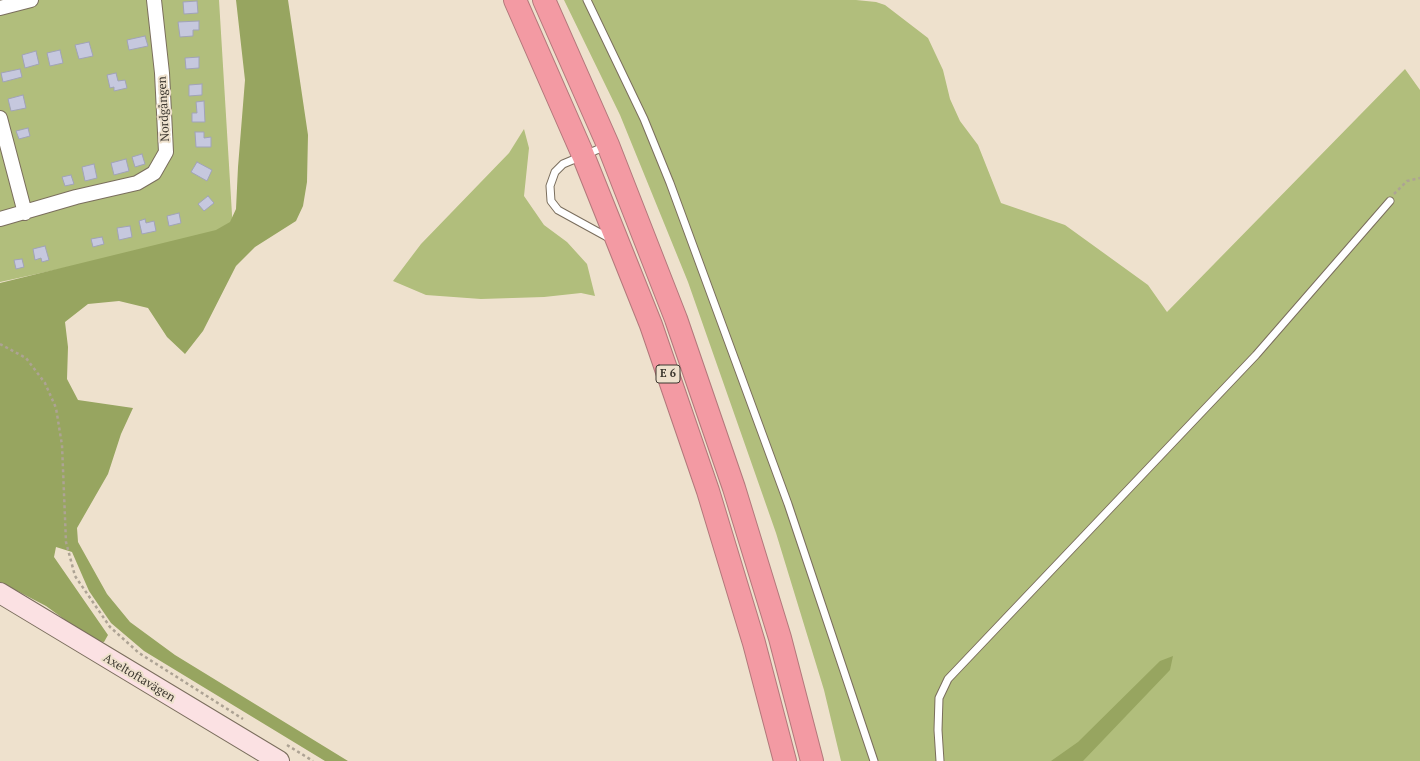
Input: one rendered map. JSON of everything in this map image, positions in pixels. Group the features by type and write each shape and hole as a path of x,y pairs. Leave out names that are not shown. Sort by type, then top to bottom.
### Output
{"highway":[{"name":"E 6","path":"514,0 583,155 651,325 708,491 754,643 785,761"},
{"name":"E 6","path":"544,0 608,145 676,319 734,488 780,638 812,761"}],"main road":[{"name":"Axeltoftavägen","path":"0,593 279,761"}],"street":[{"path":"0,8 31,0"},
{"name":"Nordgången","path":"0,219 76,197 138,183 154,173 166,152 162,73 154,0"},
{"path":"0,118 24,213"}],"lane":[{"path":"587,0 644,119 670,182 788,504 874,761"},
{"path":"608,145 563,164 555,172 550,186 551,201 558,210 596,229 621,247"},
{"path":"940,761 938,730 939,698 948,679 1256,355 1390,201"}],"path":[{"path":"1390,201 1396,191 1406,181 1420,178"},
{"path":"0,344 26,358 45,383 56,408 62,445 66,542 75,576 110,628 139,653 248,722"},
{"path":"281,742 313,761"}],"green space":[{"path":"0,0 219,0 233,231 0,282"},
{"path":"236,0 288,0 308,135 307,182 303,206 296,221 255,247 236,266 203,331 185,354 167,337 148,308 119,301 88,304 65,322 68,347 67,379 78,400 133,408 121,434 108,474 77,528 78,542 107,594 130,622 175,655 348,761 325,761 144,651 111,623 89,591 72,552 56,547 54,557 108,635 104,642 94,641 46,606 0,582 0,283 216,230 230,222 236,209 245,80"},
{"path":"564,0 856,0 876,2 885,5 928,38 943,70 950,99 960,121 978,145 1001,203 1065,225 1148,285 1167,312 1405,69 1420,90 1420,761 841,761 824,690 776,533 688,282 620,115"},
{"path":"524,129 529,148 524,196 544,225 567,242 587,264 595,296 581,293 544,297 481,299 426,295 393,281 421,244 509,153"},
{"path":"1173,656 1170,670 1083,761 1051,761 1078,742 1160,661"}],"building":[{"path":"197,1 198,13 184,14 183,2"},
{"path":"199,21 199,30 193,30 193,36 180,37 178,22"},
{"path":"145,36 148,46 129,50 127,40"},
{"path":"89,42 93,56 79,59 75,45"},
{"path":"60,50 63,63 50,66 47,53"},
{"path":"36,51 39,64 25,68 22,55"},
{"path":"199,57 199,68 186,69 185,58"},
{"path":"20,69 22,77 3,82 1,73"},
{"path":"116,73 118,81 125,80 127,88 114,91 114,87 110,88 107,75"},
{"path":"202,84 202,95 189,96 189,85"},
{"path":"23,95 26,108 11,111 8,99"},
{"path":"204,101 205,122 192,122 192,113 197,113 196,102"},
{"path":"28,128 30,136 19,139 16,131"},
{"path":"195,132 204,132 204,138 211,137 211,147 196,147"},
{"path":"142,154 145,164 135,167 132,157"},
{"path":"126,159 129,171 114,175 111,163"},
{"path":"197,162 212,170 207,181 191,172"},
{"path":"94,164 97,178 85,181 82,167"},
{"path":"71,175 74,184 65,186 62,177"},
{"path":"208,196 214,203 204,211 198,204"},
{"path":"179,213 181,223 169,226 167,216"},
{"path":"145,219 146,223 154,221 156,231 142,234 139,221"},
{"path":"130,226 132,237 119,240 117,228"},
{"path":"102,237 104,244 93,247 91,239"},
{"path":"45,246 49,260 42,262 41,258 35,260 33,249"},
{"path":"22,259 24,267 16,269 14,260"}]}
